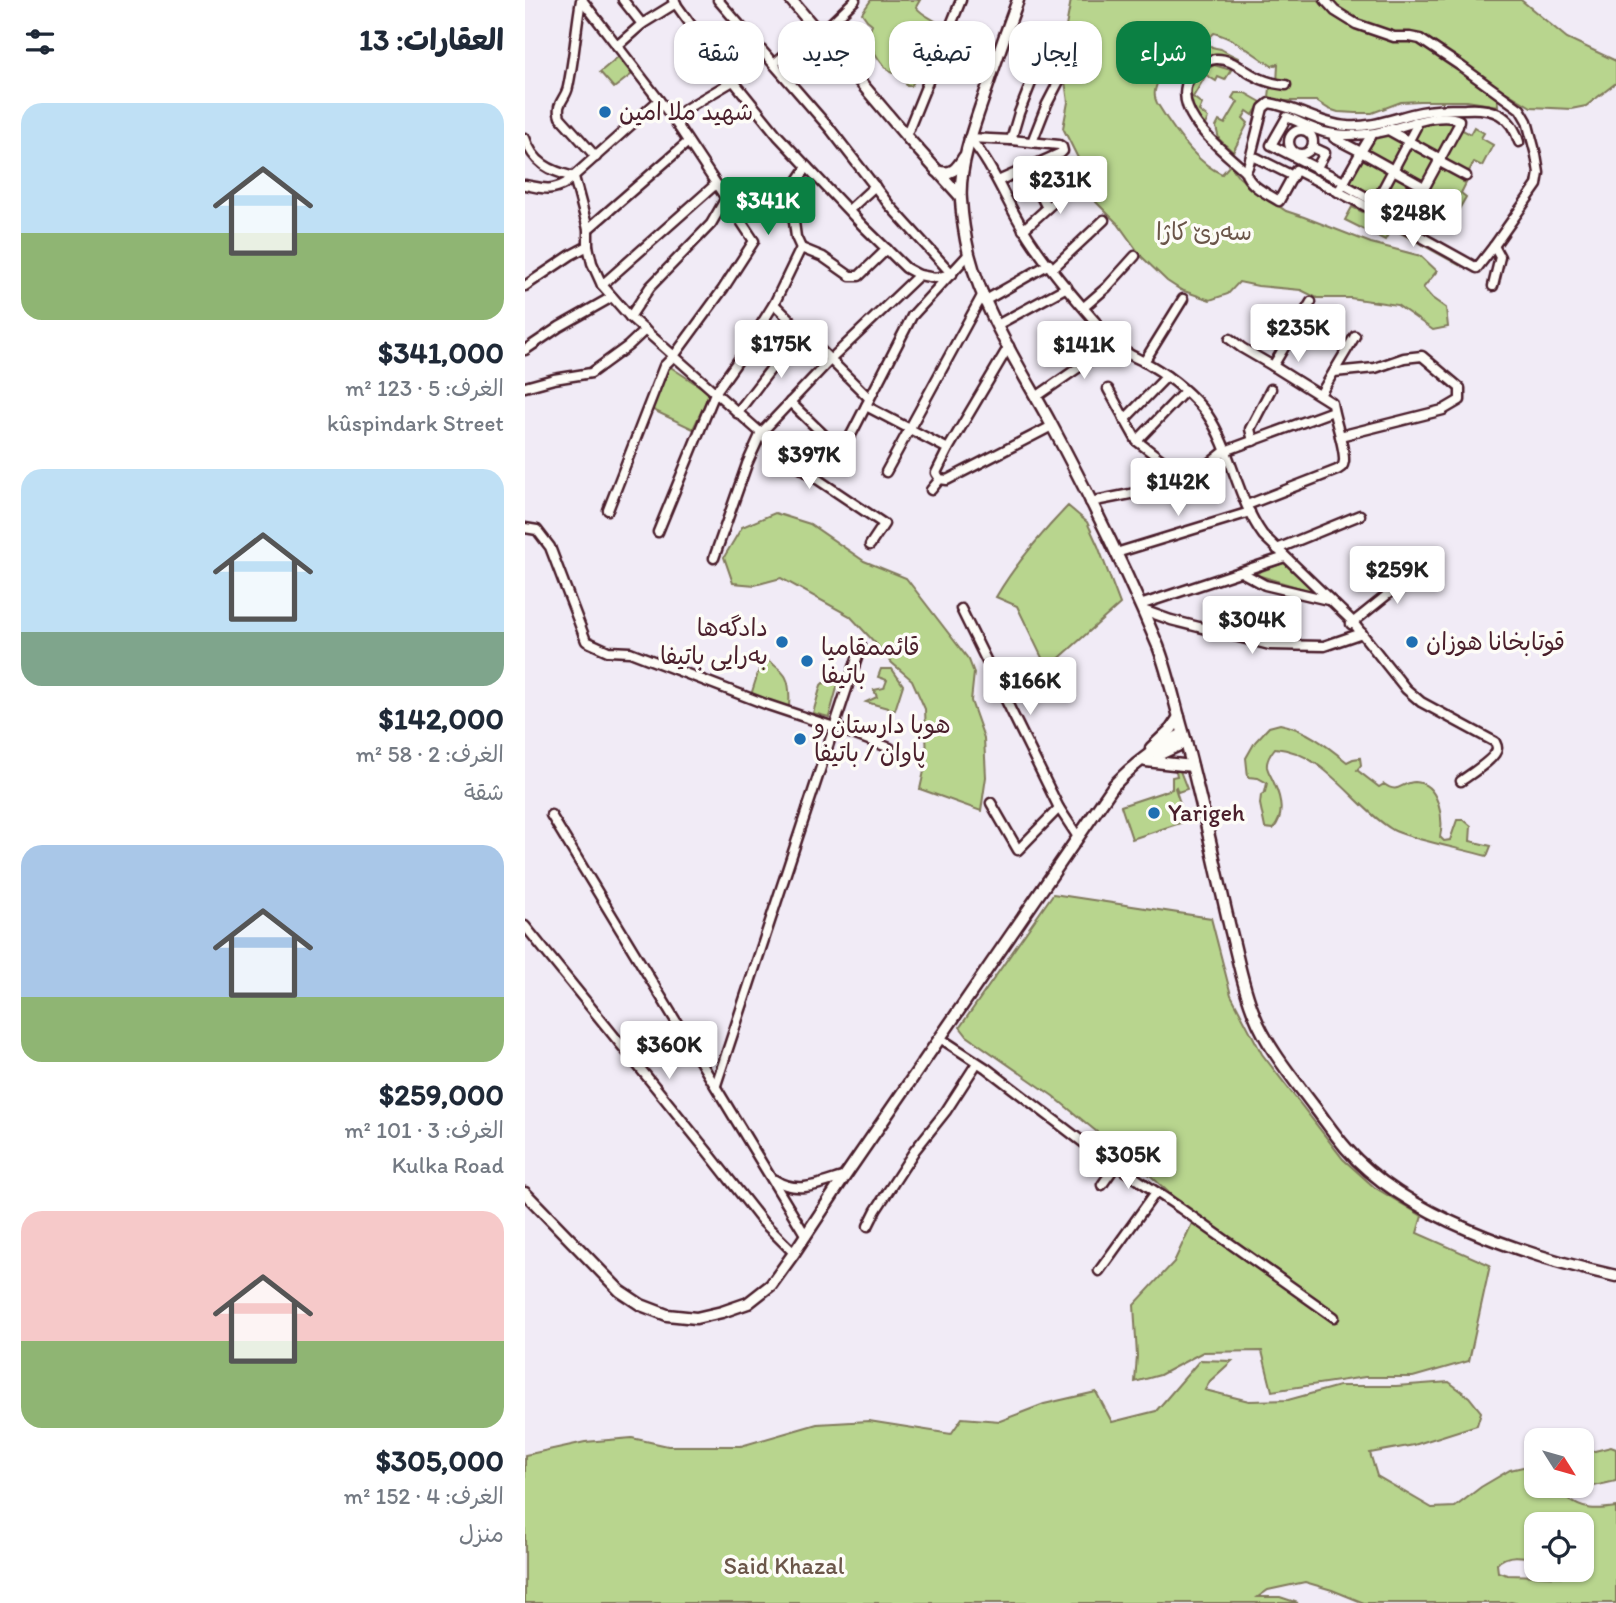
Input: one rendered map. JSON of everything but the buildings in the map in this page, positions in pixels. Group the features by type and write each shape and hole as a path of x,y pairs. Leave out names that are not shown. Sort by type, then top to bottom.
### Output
{"main road":[{"path":"791,0 808,21"},
{"path":"1019,0 969,138 960,197 969,254 997,325 1116,553 1168,673 1254,1015 1296,1082 1348,1151 1374,1175 1449,1222 1513,1247 1616,1276"},
{"path":"862,84 960,197"},
{"path":"937,170 948,173 953,171 968,150"},
{"path":"1144,761 1143,756 1171,729 1179,717"},
{"path":"525,1193 620,1291 641,1305 667,1315 696,1318 748,1303 771,1285 794,1253 1114,785 1128,771 1184,738"},
{"path":"1144,761 1192,766"}],"street":[{"path":"581,0 672,117 754,241 723,289 664,366 608,510"},
{"path":"581,0 568,88 559,103 558,111 559,117 596,157"},
{"path":"623,0 642,24"},
{"path":"718,0 831,130 890,206 952,274"},
{"path":"830,21 855,0"},
{"path":"906,136 961,0"},
{"path":"1325,0 1356,24 1394,37 1420,39 1512,103 1524,115 1536,155 1539,173 1537,185 1477,268 1294,154 1271,145 1286,117 1308,128 1337,136 1424,187"},
{"path":"617,46 642,24 674,2 688,21"},
{"path":"1286,85 1269,82 1229,61 1216,59 1206,61 1191,74 1184,94 1185,102 1206,135 1245,171 1254,185 1279,201 1296,170 1342,186 1407,220 1465,109"},
{"path":"774,64 778,61"},
{"path":"672,117 728,84"},
{"path":"736,84 807,167 906,268 919,275 935,278 952,274"},
{"path":"1011,140 1031,84"},
{"path":"1032,142 1057,84"},
{"path":"525,185 549,190 557,188 574,177 659,100"},
{"path":"1245,171 1263,108 1269,103 1283,105 1298,113 1328,122 1350,126 1373,125 1430,111 1477,108 1493,111 1513,125 1519,142"},
{"path":"1316,169 1330,141 1337,136 1390,131 1415,122 1447,116 1456,117 1458,120"},
{"path":"1376,202 1416,127 1415,122"},
{"path":"1294,154 1290,146 1291,136 1297,130 1308,128"},
{"path":"1294,154 1303,154 1312,147 1313,139 1308,128"},
{"path":"1279,130 1291,136"},
{"path":"1390,131 1466,176"},
{"path":"1342,186 1370,137 1366,134"},
{"path":"525,138 530,151 540,163 556,172 574,177"},
{"path":"969,138 1062,147 1063,151 997,181"},
{"path":"969,138 980,150 1023,230 1112,340 1126,352 1167,376 1208,415 1253,521 1263,535 1362,633 1406,689 1421,702 1495,742 1497,752 1491,759 1461,781"},
{"path":"588,229 688,142"},
{"path":"1312,147 1325,153"},
{"path":"1257,158 1293,176"},
{"path":"807,167 790,192 796,237 801,248 823,257 851,276 859,276 887,249"},
{"path":"1027,168 1047,208"},
{"path":"574,177 588,229 592,263 602,285 630,317 761,433 774,450 884,524 870,545"},
{"path":"1023,230 1077,181"},
{"path":"602,285 716,184"},
{"path":"849,210 875,186"},
{"path":"630,317 650,287 711,223 726,198"},
{"path":"886,472 985,297 1051,267 1104,220"},
{"path":"525,286 588,246"},
{"path":"1493,286 1500,257 1494,246"},
{"path":"658,532 715,393 773,304 801,248"},
{"path":"790,402 831,442 840,444 851,435 912,316 969,254"},
{"path":"1084,307 1107,287 1135,256"},
{"path":"714,558 747,464 761,433 830,360 919,275"},
{"path":"997,325 1067,287"},
{"path":"525,350 612,297"},
{"path":"1144,362 1183,299"},
{"path":"1273,366 1311,302"},
{"path":"773,304 868,402 949,449"},
{"path":"525,387 591,373 645,330"},
{"path":"737,412 801,330"},
{"path":"1320,396 1355,337"},
{"path":"1116,553 1248,509 1342,467 1344,461 1332,403 1230,339"},
{"path":"1036,397 1088,361 1112,340"},
{"path":"1009,346 936,473 940,479 947,480 1052,426"},
{"path":"1334,372 1375,368 1404,358 1422,356 1461,388 1460,400 1443,410 1340,436"},
{"path":"1124,420 1167,376"},
{"path":"1253,441 1250,429 1271,388"},
{"path":"1108,389 1137,441 1186,479"},
{"path":"1137,441 1185,391"},
{"path":"1090,502 1161,488 1186,479 1194,476 1225,451 1333,411"},
{"path":"814,477 827,450 835,443"},
{"path":"931,490 940,479"},
{"path":"1277,550 1360,515"},
{"path":"525,528 537,530 550,547 586,641 608,651 630,652 890,748"},
{"path":"1141,608 1285,557"},
{"path":"1352,623 1402,583 1416,563"},
{"path":"1241,572 1265,585 1330,600"},
{"path":"1141,608 1171,620 1270,645 1324,646 1362,633"},
{"path":"961,609 1059,808 1078,837"},
{"path":"716,1086 861,646"},
{"path":"991,803 1018,850 1059,808"},
{"path":"551,815 806,1236"},
{"path":"525,926 762,1221 794,1253"},
{"path":"940,1038 1088,1146 1334,1317"},
{"path":"868,1226 915,1150 946,1111 977,1063"},
{"path":"1102,1185 1116,1165"},
{"path":"772,1178 791,1188 801,1188 845,1176"},
{"path":"1099,1272 1156,1192"}],"green space":[{"path":"871,0 920,0 916,7 935,21 889,21 889,70 875,53 875,21 868,21 862,13"},
{"name":"سەرێ کاژا","path":"1071,0 1521,0 1567,38 1616,61 1616,83 1586,106 1571,109 1531,107 1506,92 1497,92 1498,106 1467,101 1420,101 1401,102 1372,113 1338,112 1316,101 1279,101 1269,97 1270,88 1279,86 1278,64 1272,66 1222,36 1214,33 1211,36 1211,21 1116,21 1116,84 1157,84 1157,103 1185,143 1203,162 1222,174 1230,165 1251,187 1286,211 1371,243 1421,256 1437,271 1423,288 1446,308 1448,327 1433,330 1397,305 1350,298 1317,298 1301,290 1239,282 1228,294 1210,300 1181,290 1167,281 1141,256 1118,224 1085,191 1081,164 1063,128 1068,102 1065,84 1102,84 1102,21 1067,21"},
{"name":"سەرێ کاژا","path":"1211,47 1238,58 1237,60 1211,55"},
{"path":"618,57 632,74 614,88 600,72"},
{"path":"1214,65 1231,70 1225,80 1218,77 1216,81 1211,78 1211,67"},
{"path":"1201,84 1193,97 1202,104 1199,111 1208,118 1205,125 1190,100 1192,85"},
{"path":"1235,93 1245,93 1261,102 1253,115 1247,111 1243,118 1248,123 1233,152 1219,139 1216,127 1219,121 1225,124 1238,102 1232,98"},
{"path":"1452,119 1455,126 1439,154 1413,141 1412,138 1422,124"},
{"path":"1474,127 1484,133 1481,138 1493,145 1482,166 1474,162 1469,171 1464,172 1442,161 1459,128 1470,134"},
{"path":"1388,133 1404,144 1390,165 1366,152 1375,135"},
{"path":"1412,147 1434,159 1424,181 1420,182 1399,170 1398,167"},
{"path":"1365,158 1386,169 1387,173 1375,196 1350,184 1349,180 1361,159"},
{"path":"1440,165 1463,177 1463,182 1466,183 1461,193 1466,197 1454,218 1436,206 1431,217 1416,209"},
{"path":"1396,175 1417,186 1419,191 1407,214 1381,202"},
{"path":"1352,207 1369,213 1459,265 1368,215 1366,221 1389,233 1385,240 1345,220"},
{"path":"669,366 710,393 693,429 651,409"},
{"path":"1068,506 1087,522 1120,604 1054,663 1045,664 1017,606 996,597 1029,549"},
{"path":"775,513 810,524 864,561 906,578 969,660 974,673 971,701 984,738 986,777 981,811 920,789 927,758 925,709 912,680 892,663 850,616 781,578 755,585 733,583 724,557 742,527"},
{"path":"1286,562 1320,594 1254,574"},
{"path":"763,657 786,677 789,707 751,695"},
{"path":"881,669 892,669 903,685 895,710 866,702 877,697 874,690 884,688 887,680 878,677"},
{"path":"837,677 840,677 829,717 813,713 821,685 833,684"},
{"path":"1280,724 1307,734 1347,762 1360,758 1361,765 1357,770 1379,787 1384,784 1397,788 1415,782 1430,788 1440,812 1440,837 1444,841 1450,840 1457,820 1464,820 1471,826 1470,841 1491,846 1487,856 1393,830 1378,820 1324,769 1293,752 1275,748 1268,759 1267,767 1281,807 1277,824 1273,829 1265,828 1260,804 1267,783 1248,777 1246,758 1255,742 1269,727"},
{"name":"Yarigeh","path":"1176,771 1180,771 1187,789 1178,792 1175,788 1186,821 1132,839 1121,806 1172,789 1172,777 1177,776"},
{"path":"1053,894 1211,918 1231,995 1262,1054 1343,1159 1374,1187 1422,1216 1417,1233 1490,1265 1469,1361 1413,1377 1365,1377 1272,1391 1262,1351 1203,1352 1160,1375 1135,1382 1137,1356 1134,1305 1174,1262 1195,1217 1152,1177 1053,1096 967,1036 960,1027"},
{"name":"Said Khazal","path":"1200,1360 1232,1361 1210,1381 1205,1390 1249,1401 1288,1400 1339,1386 1449,1382 1469,1397 1481,1412 1477,1425 1414,1445 1370,1453 1377,1476 1432,1508 1455,1507 1510,1470 1524,1467 1524,1498 1567,1498 1590,1508 1616,1507 1616,1603 1364,1603 1305,1582 1268,1590 1258,1597 1280,1597 1298,1603 525,1603 525,1455 585,1442 632,1438 668,1446 741,1446 817,1424 869,1421 951,1434 962,1418 1000,1421 1044,1404 1096,1392 1112,1422 1156,1411"},
{"path":"1611,1447 1616,1449 1616,1481 1594,1486 1594,1451"}],"place":[{"name":"شهيد ملا امين","path":"605,112"},
{"name":"دادگه‌ها به‌رايى باتيفا","path":"782,642"},
{"name":"قوتابخانا هوزان","path":"1412,642"},
{"name":"قائممقاميا باتيفا","path":"807,661"},
{"name":"هوبا دارستان و پاوان / باتيفا","path":"800,739"},
{"name":"Yarigeh","path":"1154,813"}]}
